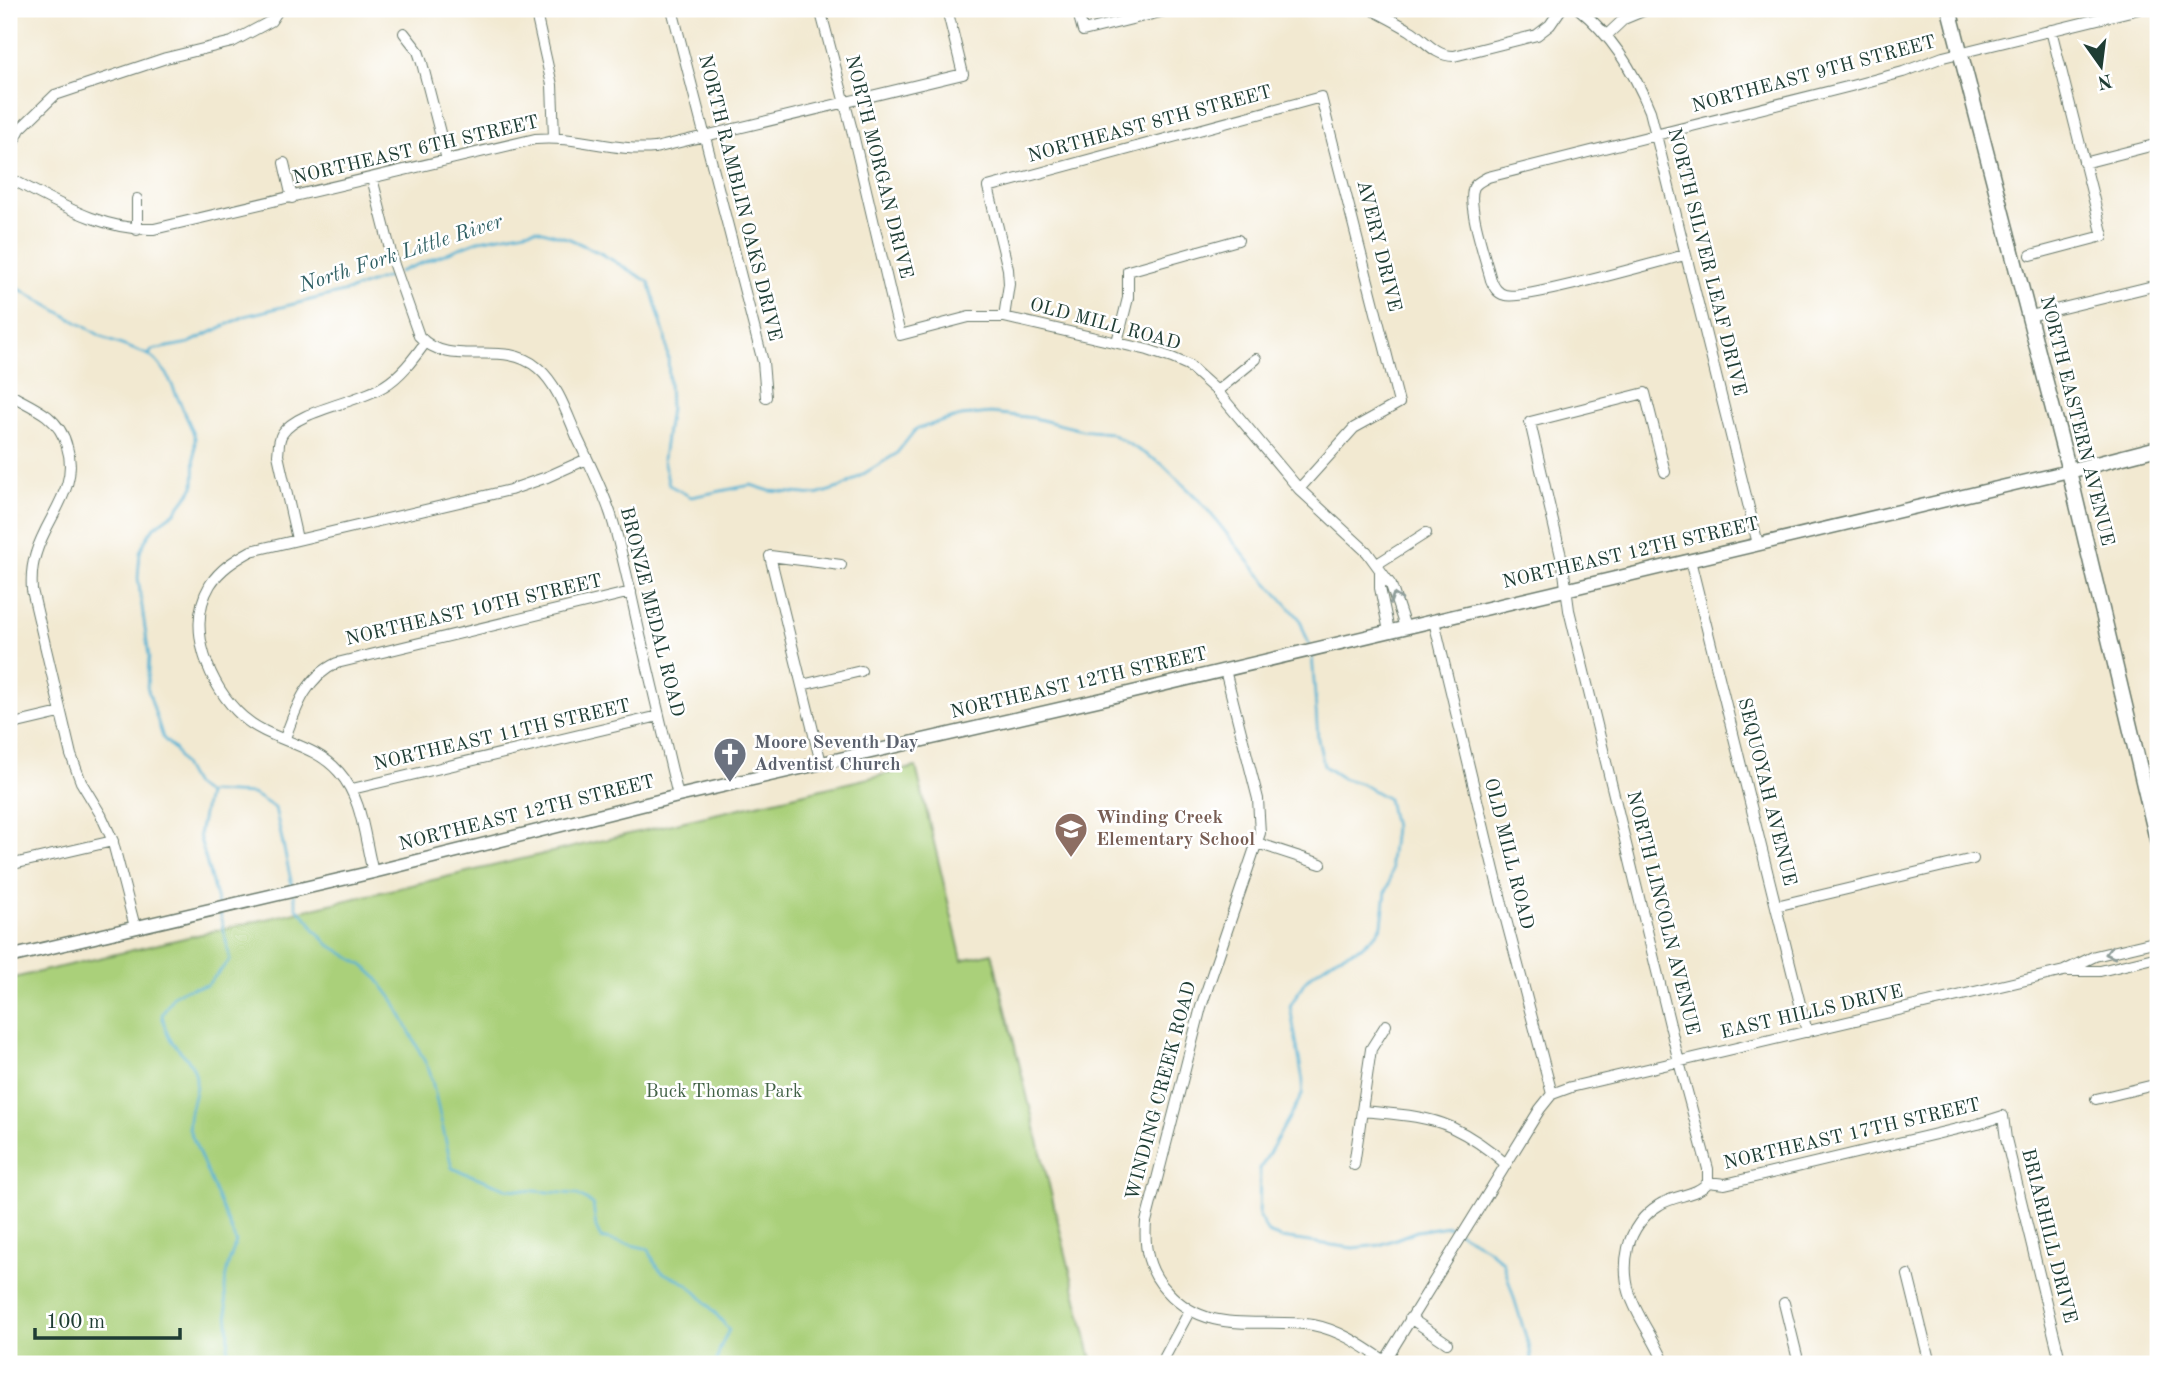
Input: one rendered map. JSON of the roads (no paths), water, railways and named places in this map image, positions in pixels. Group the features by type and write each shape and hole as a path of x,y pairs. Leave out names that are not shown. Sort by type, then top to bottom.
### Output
{"main road":[{"name":"NORTH EASTERN AVENUE","path":"1950,9 2069,471 2158,844"},
{"name":"NORTHEAST 12TH STREET","path":"2069,471 2158,449"}],"street":[{"path":"9,150 20,130 55,95 166,58 232,42 271,20 279,9"},
{"path":"535,9 551,85 554,137"},
{"name":"NORTH RAMBLIN OAKS DRIVE","path":"672,9 763,362 766,397"},
{"name":"NORTH MORGAN DRIVE","path":"820,9 901,335"},
{"name":"NORTHEAST 6TH STREET","path":"9,178 99,222 137,230 167,228 536,139 554,137 623,149 641,149 963,74 947,9"},
{"path":"1077,9 1083,31 1173,9"},
{"path":"1371,9 1414,33 1433,50 1447,57 1537,35 1550,25 1561,9"},
{"name":"NORTH SILVER LEAF DRIVE","path":"1579,9 1607,35 1638,84 1650,111 1758,544"},
{"path":"1607,35 1623,19 1648,9"},
{"name":"NORTHEAST 9TH STREET","path":"1685,255 1537,292 1507,296 1496,290 1491,280 1473,208 1475,186 1488,177 1855,85 1961,53 2139,9"},
{"path":"2031,255 2102,236 2051,30"},
{"path":"404,33 418,51 447,160"},
{"name":"NORTHEAST 8TH STREET","path":"1004,317 1009,284 1008,269 988,187 1321,97"},
{"name":"AVERY DRIVE","path":"1299,489 1354,428 1399,403 1321,97"},
{"path":"2084,163 2158,144"},
{"path":"284,163 292,198"},
{"path":"297,539 278,455 283,433 296,421 385,386 407,366 425,343 419,336 403,295 372,178"},
{"path":"137,199 137,230"},
{"path":"1117,342 1128,298 1128,271 1238,240"},
{"path":"2030,316 2149,287"},
{"name":"OLD MILL ROAD","path":"901,335 969,317 1004,317 1117,342 1188,365 1217,391 1299,489 1354,538 1379,568 1391,585 1405,627"},
{"name":"BRONZE MEDAL ROAD","path":"425,343 445,353 457,355 505,353 523,359 537,367 554,387 611,516 678,796"},
{"path":"1217,391 1256,359"},
{"name":"NORTH LINCOLN AVENUE","path":"1665,472 1645,393 1530,422 1563,565 1569,610 1679,1062 1708,1169 1708,1182"},
{"path":"9,394 54,422 64,438 70,459 68,484 36,550 31,577 34,601 75,769 113,841 135,928"},
{"path":"373,872 352,789 338,770 322,755 270,734 243,717 214,680 201,634 204,598 214,579 234,560 251,551 510,490 587,459"},
{"name":"NORTHEAST 12TH STREET","path":"9,957 373,872 678,796 2069,471"},
{"path":"1389,631 1380,588 1379,568 1426,533"},
{"path":"821,763 770,556 841,565"},
{"name":"SEQUOYAH AVENUE","path":"1690,560 1807,1032"},
{"name":"NORTHEAST 10TH STREET","path":"285,738 310,683 318,674 337,663 631,592"},
{"name":"OLD MILL ROAD","path":"1434,621 1511,939 1552,1094"},
{"name":"WINDING CREEK ROAD","path":"1225,670 1258,799 1261,824 1257,843 1201,1007 1146,1222 1145,1245 1150,1266 1163,1287 1189,1312 1199,1317 1223,1321 1314,1325 1344,1335 1384,1363"},
{"path":"802,685 861,671"},
{"path":"9,725 60,713"},
{"name":"NORTHEAST 11TH STREET","path":"352,789 659,716"},
{"path":"9,865 113,841"},
{"path":"1257,843 1321,864"},
{"path":"1776,906 1973,859"},
{"name":"EAST HILLS DRIVE","path":"1552,1094 1571,1087 2064,971 2095,956 2158,941"},
{"name":"EAST HILLS DRIVE","path":"2064,971 2100,971 2158,957"},
{"path":"1354,1164 1371,1049 1386,1025"},
{"path":"2096,1099 2158,1084"},
{"path":"1384,1363 1475,1213 1552,1094"},
{"path":"1363,1111 1436,1122 1451,1127 1506,1164"},
{"name":"NORTHEAST 17TH STREET","path":"1708,1182 1725,1184 1760,1177 2003,1116"},
{"name":"BRIARHILL DRIVE","path":"2003,1116 2006,1139 2061,1364"},
{"path":"1665,1364 1627,1289 1624,1273 1627,1249 1634,1230 1654,1208 1675,1197 1702,1189 1708,1182"},
{"path":"1908,1275 1930,1364"},
{"path":"1784,1303 1799,1364"},
{"path":"1161,1364 1189,1312"},
{"path":"1410,1318 1447,1343"}],"waterway":[{"name":"North Fork Little River","path":"399,272 480,240 536,229 570,239 602,254 649,282 665,336 668,357 670,408 663,459 669,485 691,497 751,485 770,491 816,495 842,487 896,454 916,429 961,416 991,413 1034,418 1082,430 1110,433 1162,464 1202,503 1299,618 1310,647"},
{"name":"North Fork Little River","path":"149,355 152,350 189,343 245,316 351,290 393,275"},
{"path":"9,283 108,340 149,355 167,374 195,437 194,487 175,512 154,527 140,552 138,578 149,657 147,687 163,738 175,750 194,785 207,794 253,794 275,808 292,885"},
{"name":"North Fork Little River","path":"1312,653 1318,739 1324,766 1342,778 1362,784 1388,799 1394,827 1390,863 1392,868 1382,925 1377,933 1361,947 1337,957 1315,972 1305,981 1290,1006 1303,1081 1302,1095 1260,1169 1259,1217 1268,1233 1281,1238 1353,1248 1380,1245 1417,1231 1448,1226 1488,1249 1503,1262 1532,1364"},
{"path":"207,794 199,835 218,905"},
{"path":"294,895 297,908 328,944 364,966 394,1001 430,1072 452,1168 508,1189 576,1194 593,1204 596,1228 601,1238 649,1249 657,1267 692,1288 729,1330 716,1364"},
{"path":"220,912 230,960 207,985 183,990 173,996 162,1015 169,1037 190,1062 195,1073 196,1087 189,1115 189,1129 236,1242 225,1279 229,1337 223,1364"}],"place":[{"name":"Moore Seventh Day Adventist Church","path":"730,784"},
{"name":"Winding Creek Elementary School","path":"1071,859"}],"park label":[{"name":"Buck Thomas Park","path":"724,1092"}]}
